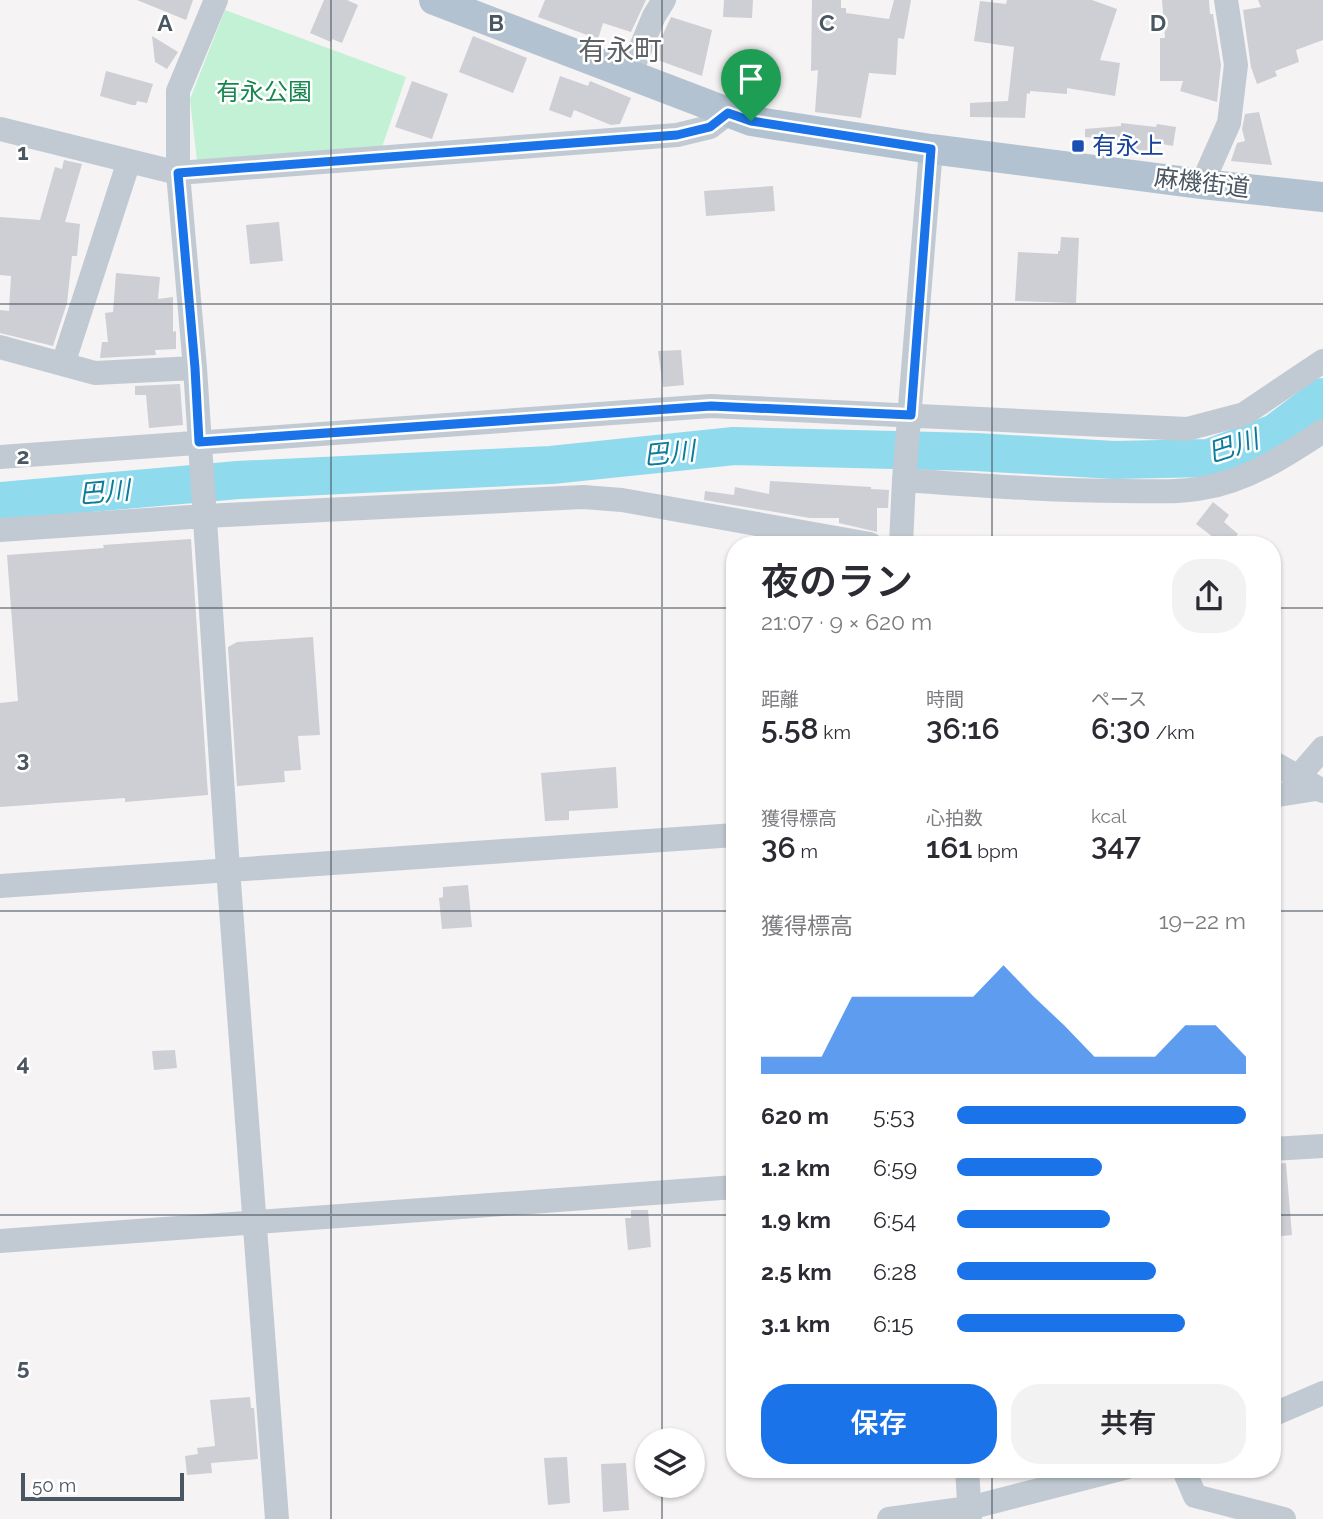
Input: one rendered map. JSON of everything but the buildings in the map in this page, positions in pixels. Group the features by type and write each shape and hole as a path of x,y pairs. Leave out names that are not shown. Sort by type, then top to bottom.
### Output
{"main road":[{"name":"麻機街道","path":"434,0 751,121 931,149 1323,197"}],"street":[{"path":"216,0 178,91 178,173 195,368 228,869 277,1519"},
{"path":"629,76 654,16 664,0"},
{"path":"1202,184 1229,123 1236,65 1226,0"},
{"path":"0,129 178,173 677,135 710,127 728,113"},
{"path":"901,536 931,149"},
{"path":"63,364 129,161"},
{"path":"0,347 95,373 195,368"},
{"path":"0,457 711,406 1187,429 1244,414 1323,361"},
{"path":"904,480 1088,491 1178,491 1205,488 1233,480 1288,455 1323,431"},
{"path":"0,530 205,516 583,497 622,500 825,536"},
{"path":"1313,786 1323,748"},
{"path":"1281,767 1313,786"},
{"path":"1281,794 1313,786"},
{"path":"0,886 726,836"},
{"path":"1281,1148 1323,1146"},
{"path":"0,1241 726,1188"},
{"path":"1281,1411 1323,1393"},
{"path":"967,1478 969,1513"},
{"path":"890,1519 969,1513 1090,1478"},
{"path":"1187,1478 1195,1496 1284,1519"}],"green space":[{"name":"有永公園","path":"225,10 406,77 382,147 197,161 190,99"}],"waterway":[{"name":"巴川","path":"0,501 238,480 551,465 734,446 976,452 1114,460 1209,458 1275,433 1323,397"}],"place":[{"name":"有永上","path":"1078,146"}],"district":[{"name":"有永町","path":"620,50"}],"route":[{"path":"728,113 751,121 931,149 911,415 711,406 199,442 178,173 677,135 710,127 728,113"}]}
